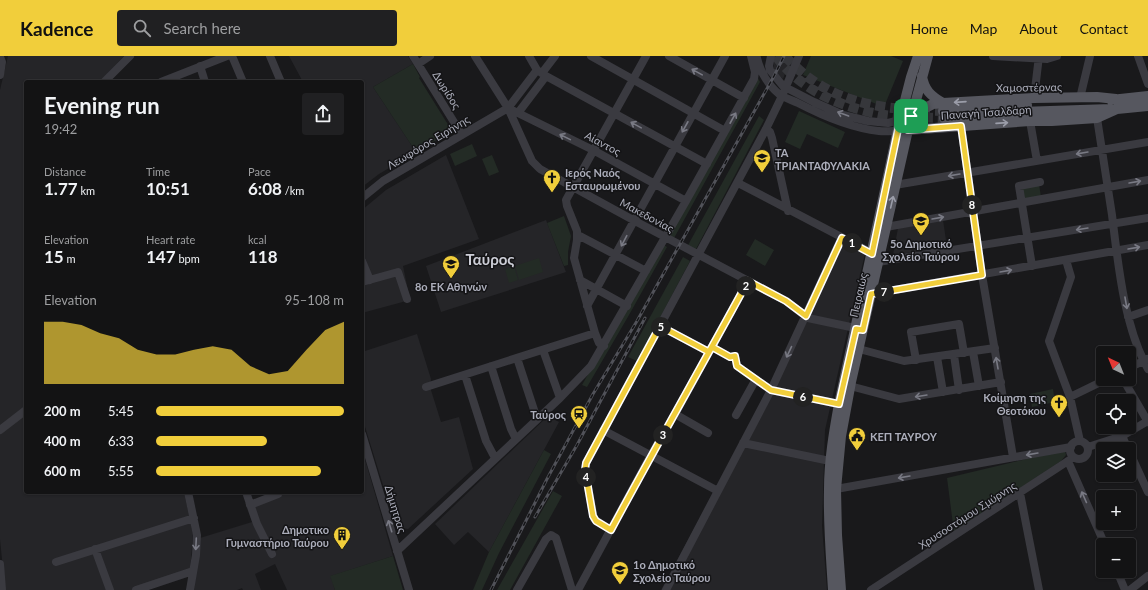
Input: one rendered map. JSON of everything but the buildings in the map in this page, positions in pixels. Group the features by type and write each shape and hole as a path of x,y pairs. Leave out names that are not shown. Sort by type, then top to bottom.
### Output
{"main road":[{"name":"Πειραιώς","path":"834,590 829,536 830,461 839,404 859,329 871,294 895,186 903,130 900,120 910,77 918,56"},
{"name":"Πειραιώς","path":"841,590 837,535 836,489 841,436 850,386 859,348 859,329 872,254 903,130 911,116 928,56"},
{"path":"922,76 923,84 927,91 943,111"},
{"path":"900,120 933,104 943,111 974,117 1117,104 1148,96"},
{"name":"Χαμοστέρνας","path":"943,111 1034,98 1097,97 1117,104"},
{"name":"Παναγή Τσαλδάρη","path":"903,130 1097,118 1117,104 1148,106"}],"street":[{"path":"106,80 130,56"},
{"path":"166,80 227,56"},
{"path":"232,56 242,80"},
{"path":"270,56 280,80"},
{"name":"Δωρίδος","path":"413,56 462,135"},
{"path":"418,64 430,56"},
{"name":"Μακεδονίας","path":"475,56 508,108 533,162 540,169 786,301 806,316 815,320 859,329"},
{"path":"529,56 541,73 707,164"},
{"path":"508,108 555,56"},
{"path":"591,56 725,132"},
{"path":"604,346 600,343 595,333 574,258 578,235 566,203 569,194 646,56"},
{"path":"669,56 744,98"},
{"path":"587,306 725,56"},
{"path":"397,551 560,398 591,366 604,346 744,98 755,76 751,56"},
{"path":"756,56 767,80 784,92 854,118 881,123 900,120"},
{"path":"771,56 770,70 784,92"},
{"path":"611,530 594,519 585,470 586,463 738,183 784,92 798,56"},
{"path":"993,56 1039,57 1047,59 1057,56"},
{"path":"1080,98 1090,56"},
{"path":"1138,56 1145,69 1148,84"},
{"path":"0,57 2,66 0,75"},
{"path":"1034,98 1039,57"},
{"path":"200,66 204,80"},
{"path":"518,113 541,73"},
{"name":"Παναγή Τσαλδάρη","path":"784,92 840,122 876,131 903,130"},
{"name":"Αίαντος","path":"508,108 593,150 686,201"},
{"name":"Λεωφόρος Ειρήνης","path":"364,196 383,181 508,108"},
{"path":"1097,118 1116,251 1128,317 1146,360 1148,369"},
{"path":"1030,121 1037,161"},
{"path":"961,126 982,275 1013,457"},
{"path":"766,129 770,132 772,138 788,211"},
{"path":"895,186 1148,142"},
{"path":"886,227 1148,180"},
{"path":"1032,266 1019,186 1040,182"},
{"path":"738,183 788,211 872,254"},
{"path":"878,262 1148,218"},
{"path":"578,235 646,271"},
{"path":"666,590 771,390 842,238"},
{"path":"871,294 1148,245"},
{"path":"1066,260 1071,277 1049,341 1070,397 1080,441"},
{"path":"364,271 366,281 398,272 407,299"},
{"path":"580,280 626,306"},
{"path":"578,590 748,281"},
{"path":"1128,317 1148,310"},
{"path":"916,360 911,332 959,324 964,353"},
{"path":"660,326 711,350 730,357 735,356 737,366 771,390 839,404"},
{"path":"426,387 595,333"},
{"path":"859,348 904,361 995,348"},
{"path":"543,350 560,398"},
{"path":"973,352 979,386"},
{"path":"954,355 959,390"},
{"path":"937,357 943,392"},
{"path":"517,358 537,419"},
{"path":"1136,365 1146,360"},
{"path":"491,366 511,429 516,439"},
{"path":"465,375 486,441 495,458"},
{"path":"736,414 756,379"},
{"path":"850,386 899,400 1001,382"},
{"path":"1070,397 1096,385"},
{"path":"1127,386 1148,422"},
{"path":"0,430 24,412"},
{"path":"675,414 708,433"},
{"name":"Χρυσοστόμου Σμύρνης","path":"871,590 1071,459 1080,459 1086,456 1088,454 1088,447 1122,436 1148,422"},
{"path":"603,430 718,491"},
{"path":"1122,436 1125,442"},
{"name":"Δήμητρας","path":"364,441 409,590"},
{"path":"1088,447 1085,443 1080,441 1074,442 1071,446 1071,459 1103,538"},
{"path":"743,443 830,461"},
{"path":"836,489 1071,446"},
{"path":"1136,465 1148,492"},
{"path":"1020,493 1039,590"},
{"path":"188,494 197,540 194,572 190,590"},
{"path":"247,494 257,524 272,554"},
{"path":"250,505 278,494"},
{"path":"56,562 194,518"},
{"path":"518,590 546,539 551,535 556,538 572,590"},
{"path":"95,550 110,590"},
{"path":"0,564 2,590"},
{"path":"136,590 148,588 194,572"},
{"path":"1130,590 1148,576"},
{"path":"1120,578 1125,590"}],"shaded area":[{"path":"8,56 124,56 101,80 24,80 24,494 184,494 193,534 190,573 135,590 5,590 0,539 0,90"},
{"path":"289,56 408,56 413,64 373,87 416,152 379,174 364,185 364,80 302,80"},
{"path":"774,56 792,56 783,79 774,70"},
{"path":"811,56 891,56 903,61 884,107 803,75"},
{"path":"413,64 420,77 419,78 452,131 416,152 373,87"},
{"path":"758,78 760,82 673,240 667,237"},
{"path":"799,111 845,132 838,148 807,134 800,149 785,142"},
{"path":"759,116 764,120 695,251 687,247"},
{"path":"472,144 477,156 455,166 450,154"},
{"path":"446,155 479,239 403,266 410,300 364,312 364,208 386,190"},
{"path":"492,155 499,172 489,176 482,159"},
{"path":"1039,184 1041,197 1023,200 1021,187"},
{"path":"564,216 571,236 568,252 568,265 564,266 547,223"},
{"path":"546,220 566,272 441,312 426,266"},
{"name":"5ο Δημοτικό Σχολείο Ταύρου","path":"943,220 947,247 893,255 898,228"},
{"path":"840,236 866,249 825,430 822,526 827,590 661,590 770,388"},
{"path":"755,239 774,250 765,266 746,255"},
{"path":"662,244 667,247 629,315 587,387 582,385"},
{"path":"683,257 690,261 637,361 628,357"},
{"path":"539,258 543,272 519,280 515,266"},
{"path":"514,266 518,280 509,283 505,269"},
{"path":"417,334 431,379 430,387 441,422 459,417 473,469 408,529 396,527 364,423 364,351"},
{"path":"1053,389 1055,402 1032,407 1030,394"},
{"path":"548,416 559,422 489,552 468,532 454,545 435,524"},
{"path":"544,450 551,454 499,553 482,590 473,590 489,552"},
{"path":"1065,451 1066,455 1061,461 954,532 947,478"},
{"path":"364,456 393,556 331,576 335,590 287,590 275,564 255,574 261,590 243,590 242,588 237,590 194,590 200,538 252,522 245,503 270,494 364,494"},
{"path":"553,491 562,496 510,590 497,590"},
{"path":"393,556 403,590 335,590 330,576"}],"tunnel":[{"path":"776,56 785,67 807,86 832,100 860,110 891,116 944,118"},
{"path":"785,56 819,85 857,101 899,109 943,111"}],"railway":[{"path":"491,590 547,479 593,394 637,321 784,56"},
{"path":"535,517 577,445 645,318"}],"place":[{"name":"ΤΑ ΤΡΙΑΝΤΑΦΥΛΑΚΙΑ","path":"762,173"},
{"name":"Ιερός Ναός Εσταυρωμένου","path":"552,193"},
{"name":"5ο Δημοτικό Σχολείο Ταύρου","path":"921,236"},
{"name":"8ο ΕΚ Αθηνών","path":"451,279"},
{"name":"Κοίμηση της Θεοτόκου","path":"1059,418"},
{"name":"Ταύρος","path":"579,429"},
{"name":"ΚΕΠ ΤΑΥΡΟΥ","path":"857,451"},
{"name":"Δημοτικο Γυμναστήριο Ταύρου","path":"342,550"},
{"name":"1ο Δημοτικό Σχολείο Ταύρου","path":"620,585"}],"district":[{"name":"Ταύρος","path":"490,259"}],"route":[{"path":"911,116 900,120 872,254 842,238 806,316 786,301 748,281 712,347 675,414 651,455 611,530 596,521 593,516 585,466 660,326 709,352 712,347 730,357 735,356 737,366 771,390 839,404 856,329 863,330 871,294 982,275 961,126 908,130 911,116"}]}
